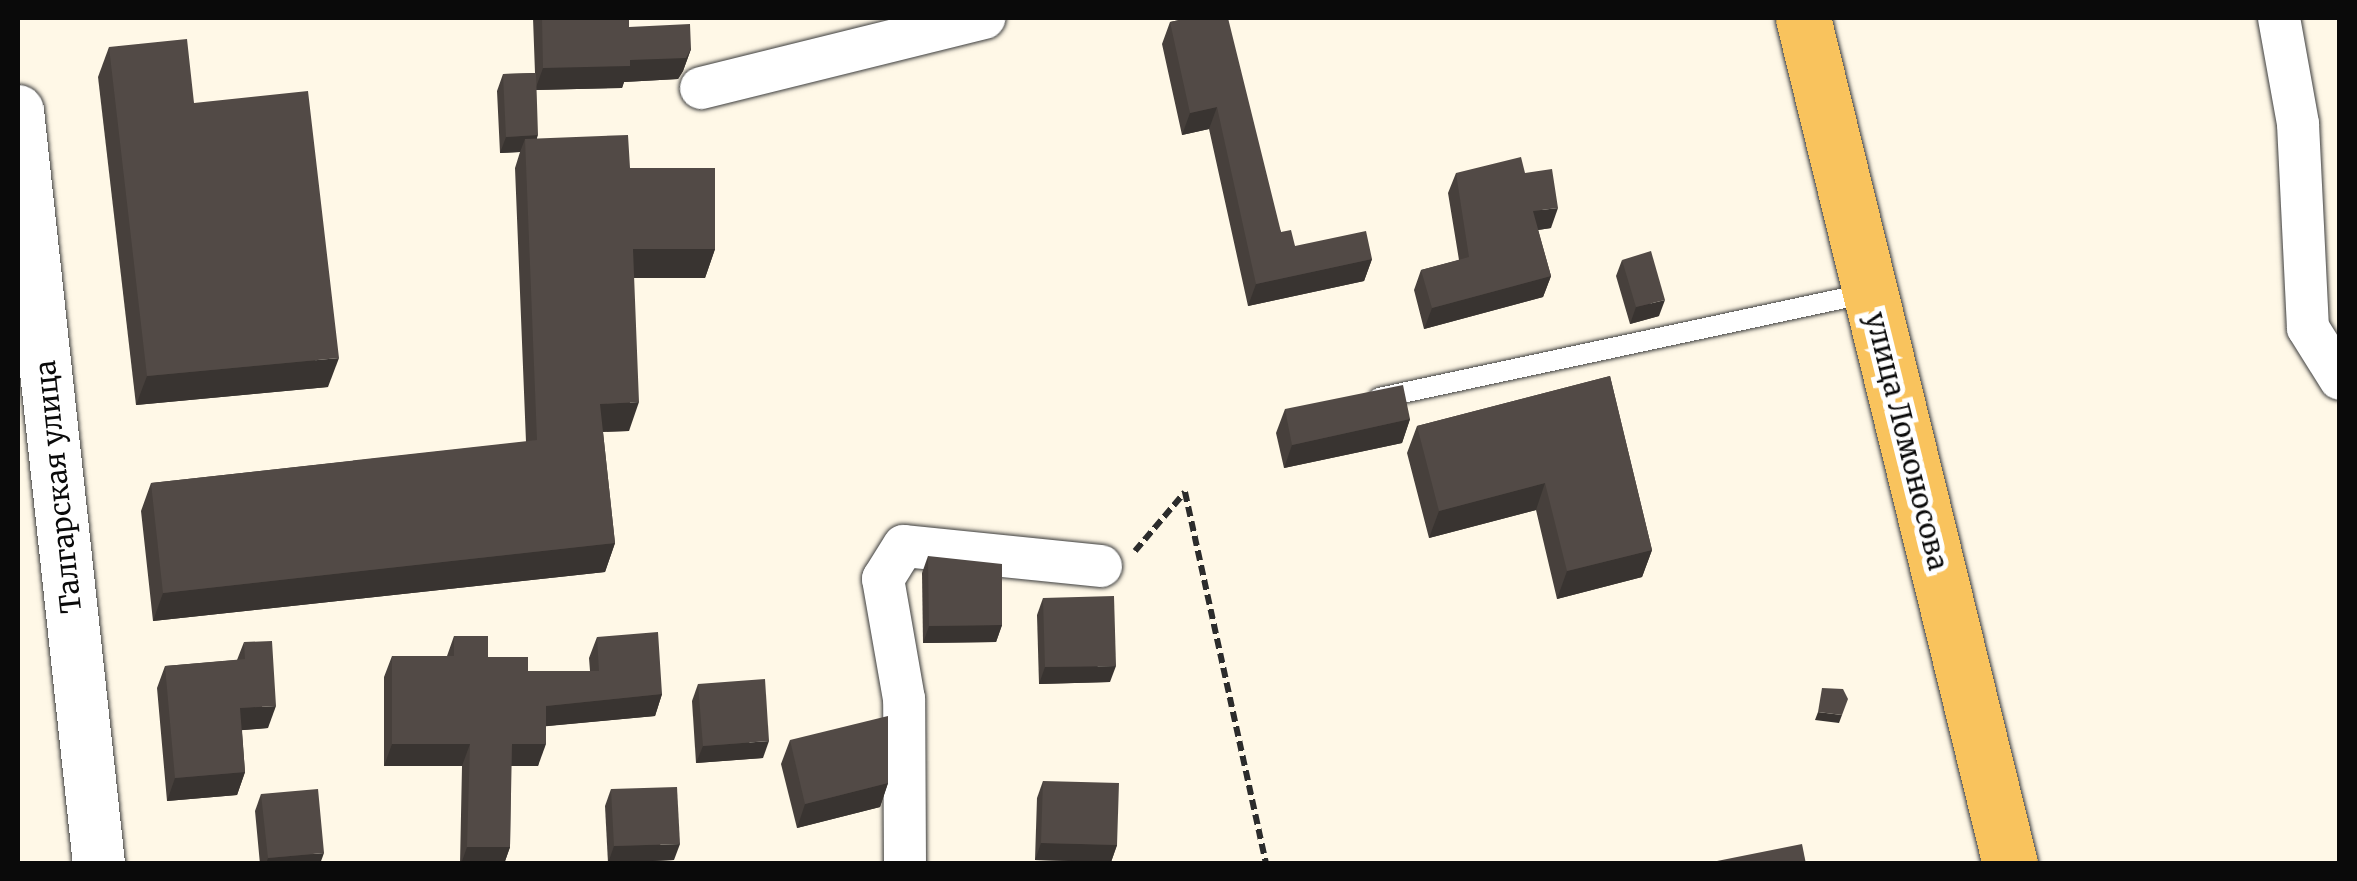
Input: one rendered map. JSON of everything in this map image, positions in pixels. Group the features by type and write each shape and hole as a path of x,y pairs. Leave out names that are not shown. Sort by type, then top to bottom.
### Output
{"main road":[{"name":"улица Ломоносова","path":"1804,18 2010,864"}],"street":[{"path":"701,88 984,18"},
{"path":"2279,18 2298,124 2308,328 2340,378"},
{"name":"Талгарская улица","path":"18,111 99,864"},
{"path":"905,864 904,699 883,578 904,546 1101,566"}],"lane":[{"path":"1347,405 1870,292"}],"path":[{"path":"1101,566 1140,548 1185,492 1266,864"}],"building":[{"path":"542,18 629,18 629,27 690,24 691,49 686,58 630,60 630,66 543,68"},
{"path":"1228,18 1281,232 1291,230 1295,246 1366,231 1372,259 1256,284 1217,107 1190,113 1170,22"},
{"path":"187,39 194,103 308,91 339,358 147,376 109,47"},
{"path":"536,73 538,135 506,137 503,74"},
{"path":"628,135 630,168 715,168 715,249 633,249 639,402 600,404 615,543 163,593 151,483 537,440 525,139"},
{"path":"1521,157 1525,173 1552,169 1558,208 1533,211 1551,276 1432,308 1421,270 1469,257 1456,173"},
{"path":"1651,251 1665,300 1636,307 1622,260"},
{"path":"1610,376 1652,550 1567,571 1545,483 1439,511 1417,426"},
{"path":"1403,385 1410,419 1292,445 1285,409"},
{"path":"928,556 1002,564 1002,625 929,626"},
{"path":"1114,596 1116,666 1045,667 1043,598"},
{"path":"658,632 662,694 546,706 546,744 512,744 510,847 467,847 470,744 392,744 392,656 454,656 454,636 488,636 488,657 528,657 528,671 599,671 597,637"},
{"path":"272,641 276,706 240,708 245,772 175,778 165,666 245,659 244,642"},
{"path":"765,679 769,741 703,746 698,684"},
{"path":"1822,688 1843,689 1848,699 1842,715 1818,712"},
{"path":"888,716 888,783 805,804 790,740"},
{"path":"1043,781 1119,783 1117,845 1041,843"},
{"path":"677,787 680,844 614,846 611,789"},
{"path":"318,789 324,853 268,858 261,794"},
{"path":"1802,844 1806,864 1702,864"}]}
